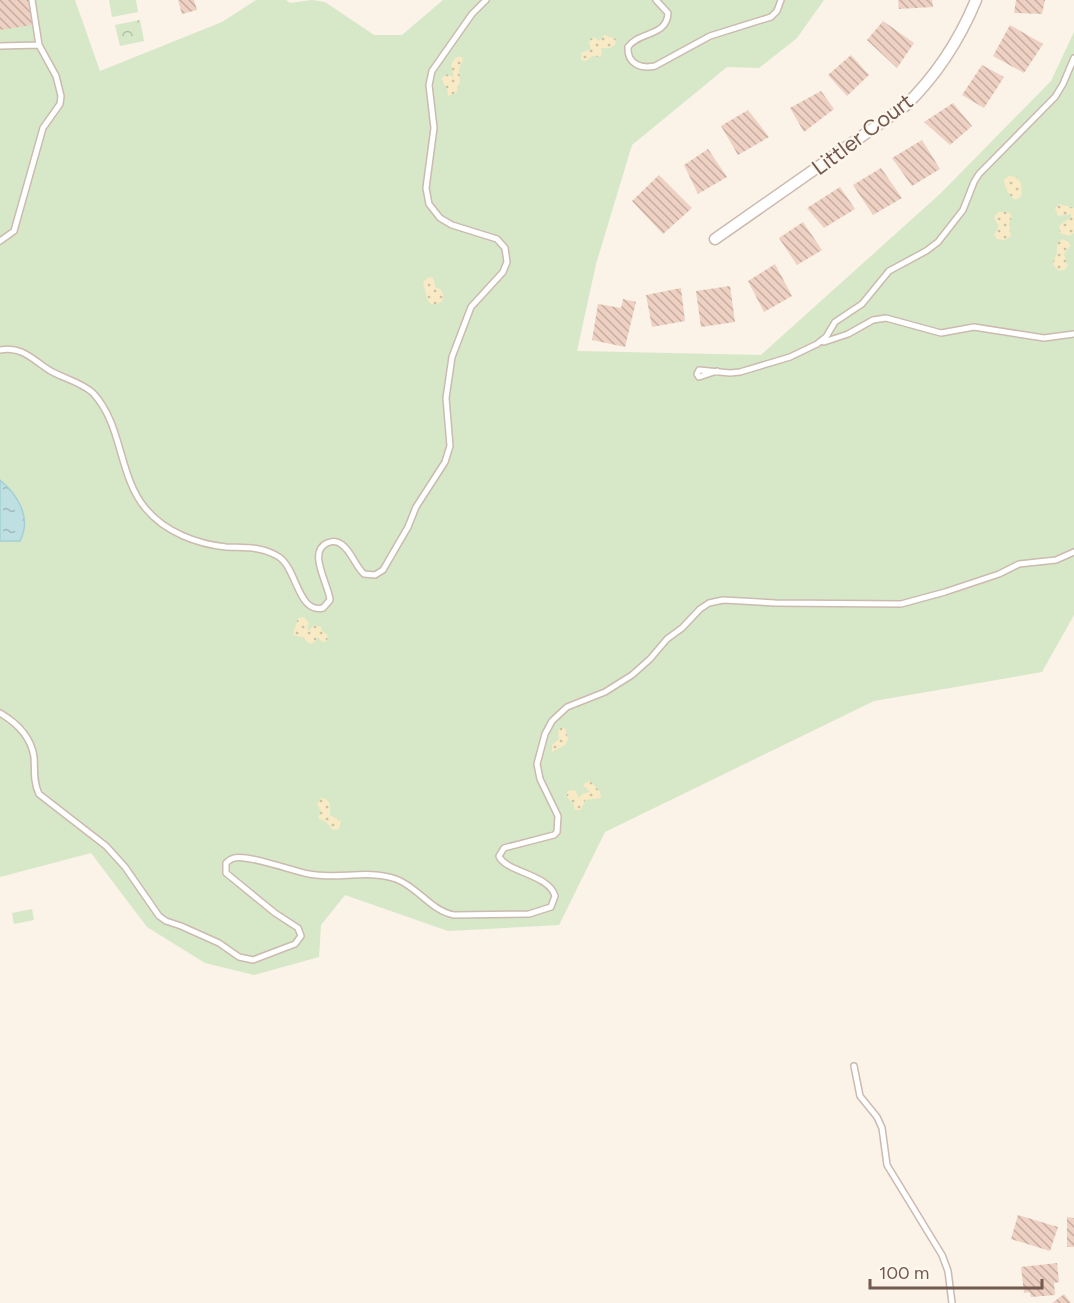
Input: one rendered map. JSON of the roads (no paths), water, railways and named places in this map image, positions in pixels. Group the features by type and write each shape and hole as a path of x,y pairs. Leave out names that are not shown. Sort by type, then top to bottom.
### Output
{"street":[{"name":"Littler Court","path":"715,238 905,106 927,85 945,59 962,31 976,0"}],"lane":[{"path":"0,241 14,231 43,128 60,104 61,88 39,45 32,0"},
{"path":"0,350 17,349 25,352 49,370 93,394 115,432 134,491 149,512 170,528 194,540 223,546 255,548 278,557 289,568 307,605 314,609 323,608 330,600 318,557 325,544 332,541 343,545 364,574 380,573 416,507 445,462 451,440 446,398 452,357 471,307 503,272 507,262 507,251 497,239 452,225 440,218 429,204 426,188 434,128 429,90 432,71 472,14 486,0"},
{"path":"656,0 668,13 666,22 657,32 637,39 628,47 629,57 639,67 655,66 710,36 764,21 777,11 781,0"},
{"path":"0,46 39,45"},
{"path":"817,344 826,337 835,322 862,304 889,271 926,251 943,237 963,210 974,182 1051,102 1063,84 1074,58"},
{"path":"717,371 730,373 747,370 790,357 817,344 848,334 873,320 886,318 941,333 974,327 1044,338 1074,334"},
{"path":"0,713 17,726 28,739 34,756 35,784 39,794 111,850 159,916 219,943 239,957 253,960 295,944 301,936 298,928 226,873 226,863 234,858 243,857 281,868 323,876 366,874 391,877 408,885 442,911 453,915 529,914 551,907 555,896 551,887 515,867 504,864 499,856 504,848 557,832 558,816 540,779 537,764 549,726 556,716 567,708 605,692 632,675 672,634 709,603 723,600 775,603 901,604 999,574 1019,564 1056,560 1074,552"},
{"path":"854,1066 860,1096 877,1117 882,1128 887,1165 945,1263 951,1303"}],"water":[{"path":"0,480 17,500 24,516 20,541 0,541"}]}
